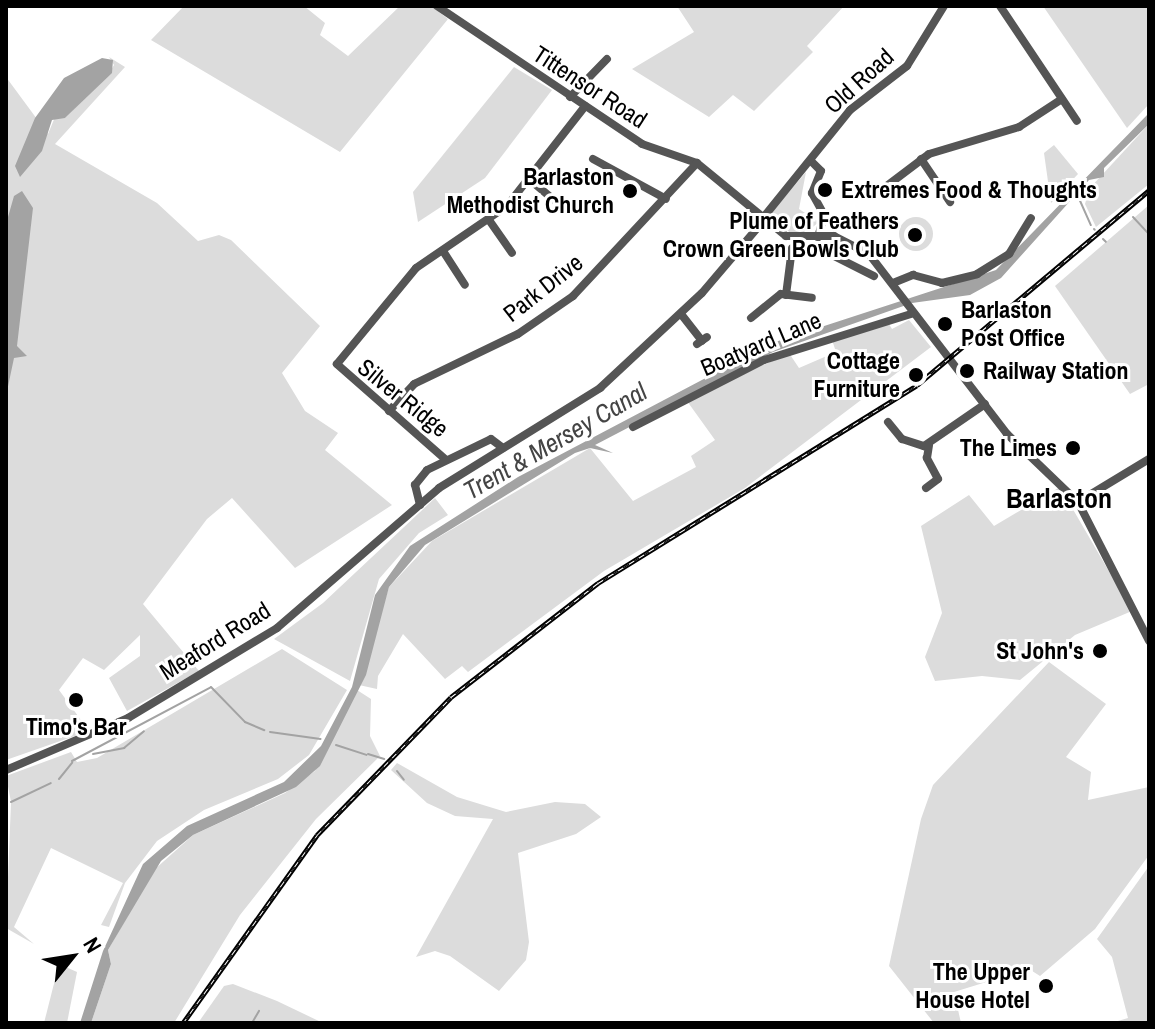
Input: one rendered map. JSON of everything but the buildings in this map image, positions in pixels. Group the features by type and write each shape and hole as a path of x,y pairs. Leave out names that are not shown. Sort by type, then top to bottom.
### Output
{"street":[{"name":"Tittensor Road","path":"437,6 642,144 697,163 793,239"},
{"name":"Old Road","path":"764,218 850,110 907,66 944,6"},
{"path":"1000,6 1077,121"},
{"path":"570,97 607,59"},
{"path":"888,185 921,159 1019,127 1062,99"},
{"path":"465,285 443,251 463,233 489,220 529,179 585,106"},
{"path":"593,159 666,199"},
{"path":"921,159 950,202"},
{"path":"811,161 821,173 812,193 824,215 818,237"},
{"name":"Park Drive","path":"389,411 414,384 546,317 666,199 697,163"},
{"path":"529,179 559,204"},
{"name":"Meaford Road","path":"6,770 66,748 234,656 314,599 420,505 503,448 579,404 681,314 764,218"},
{"path":"893,283 913,275 942,283 977,274 1009,254 1031,218"},
{"path":"489,220 512,253"},
{"path":"786,295 793,239 818,237 861,248 893,283 909,311 1013,441 1078,502 1149,641"},
{"name":"Silver Ridge","path":"443,251 411,273 336,367 445,459"},
{"path":"791,253 824,251 874,276"},
{"path":"751,318 786,295 812,298"},
{"name":"Boatyard Lane","path":"633,427 792,349 909,311"},
{"path":"681,314 702,341"},
{"path":"888,422 907,442 929,445 985,404"},
{"name":"Meaford Road","path":"420,505 418,479 445,459 491,439 503,448"},
{"path":"926,488 938,479 927,458 929,445"},
{"path":"1078,502 1149,459"}],"shaded area":[{"path":"184,6 304,6 325,23 320,35 348,56 400,6 431,6 448,19 340,152 151,40"},
{"path":"677,6 844,6 807,46 813,52 754,111 733,95 709,117 632,69 694,32"},
{"path":"1043,6 1149,6 1149,104 1127,128"},
{"path":"109,57 125,67 55,144 157,203 198,241 219,235 231,240 320,326 282,373 305,411 338,433 325,450 392,505 295,568 232,498 207,519 143,604 199,671 127,711 109,678 140,656 140,635 104,670 83,658 59,690 89,731 6,760 6,77 48,134 55,117 65,118 107,77 114,65"},
{"path":"102,58 113,60 112,73 65,118 52,120 42,151 20,177 15,166 35,118 64,78"},
{"path":"514,67 552,90 485,178 418,222 413,192"},
{"path":"1149,113 1149,124 1104,168 1104,177 1089,180 1001,278 970,295 912,303 773,352 595,445 613,453 590,448 575,453 425,545 389,587 366,675 320,766 296,787 193,835 161,861 108,950 111,964 91,1023 80,1023 103,951 143,864 187,826 284,782 321,746 352,687 375,595 410,546 518,477 772,343 996,270"},
{"path":"1149,124 1149,184 1096,227 1085,204 1089,189"},
{"path":"1054,145 1078,174 1051,203 1044,153"},
{"path":"806,172 799,209 819,222 804,234 790,233 772,212"},
{"path":"22,191 33,208 17,346 27,356 14,358 6,396 6,224 14,196"},
{"path":"1149,205 1149,384 1130,394 1055,286"},
{"name":"Plume of Feathers Crown Green Bowls Club","path":"916,217 928,222 933,234 928,246 916,251 904,246 899,234 904,222"},
{"path":"909,320 931,347 745,488 604,571 468,672 462,666 445,679 403,634 378,676 377,689 359,685 389,587 432,541 590,448 633,501 696,467 691,456 715,440 687,401 789,353 799,368 836,352 831,337 889,324 892,329"},
{"path":"1060,487 1132,611 1075,635 1020,680 982,676 935,681 925,657 942,613 921,526 969,495 994,526"},
{"path":"435,498 448,515 419,533 379,579 350,681 274,639 323,603"},
{"path":"282,649 347,690 309,755 278,779 204,810 157,841 125,883 109,927 101,925 123,883 51,848 14,927 34,944 6,928 11,802 6,776 71,752 77,762 97,758"},
{"path":"1049,662 1106,704 1066,757 1091,772 1088,800 1149,787 1149,855 1095,929 1040,976 1029,969 954,992 961,1023 934,1023 889,966 921,819 933,785"},
{"path":"357,690 371,699 370,736 380,756 316,819 240,915 174,1023 91,1023 111,964 108,950 154,870 193,835 285,793 315,771"},
{"path":"397,763 457,797 506,812 555,802 585,804 601,817 576,834 518,853 529,942 526,960 499,991 450,956 435,951 416,957 493,819 455,816 427,803 391,770"},
{"path":"1149,866 1149,1023 1111,1023 1128,1018 1112,957 1097,939"},
{"path":"59,964 77,972 67,1023 44,1023"},
{"path":"233,984 323,1023 198,1023 224,986"}],"waterway":[{"path":"1077,194 1091,225"},
{"path":"1133,217 1149,234"},
{"path":"1103,239 1106,242"},
{"path":"72,761 211,687 245,722 264,730"},
{"path":"93,754 124,748 144,731"},
{"path":"270,732 321,739"},
{"path":"336,745 366,755"},
{"path":"368,754 384,759"},
{"path":"59,779 72,763"},
{"path":"397,771 404,780"},
{"path":"11,802 51,783"},
{"path":"252,1023 259,1011"}],"railway":[{"path":"183,1023 317,835 451,697 598,583 917,385 1149,190"}],"place":[{"name":"Extremes Food & Thoughts","path":"825,190"},
{"name":"Barlaston Methodist Church","path":"630,191"},
{"name":"Plume of Feathers Crown Green Bowls Club","path":"915,235"},
{"name":"Barlaston Post Office","path":"945,324"},
{"name":"Railway Station","path":"967,371"},
{"name":"Cottage Furniture","path":"916,375"},
{"name":"The Limes","path":"1073,448"},
{"name":"St John's","path":"1100,651"},
{"name":"Timo's Bar","path":"76,700"},
{"name":"The Upper House Hotel","path":"1046,986"}],"district":[{"name":"Barlaston","path":"1059,498"}],"water label":[{"name":"Trent & Mersey Canal","path":"555,441"}]}
